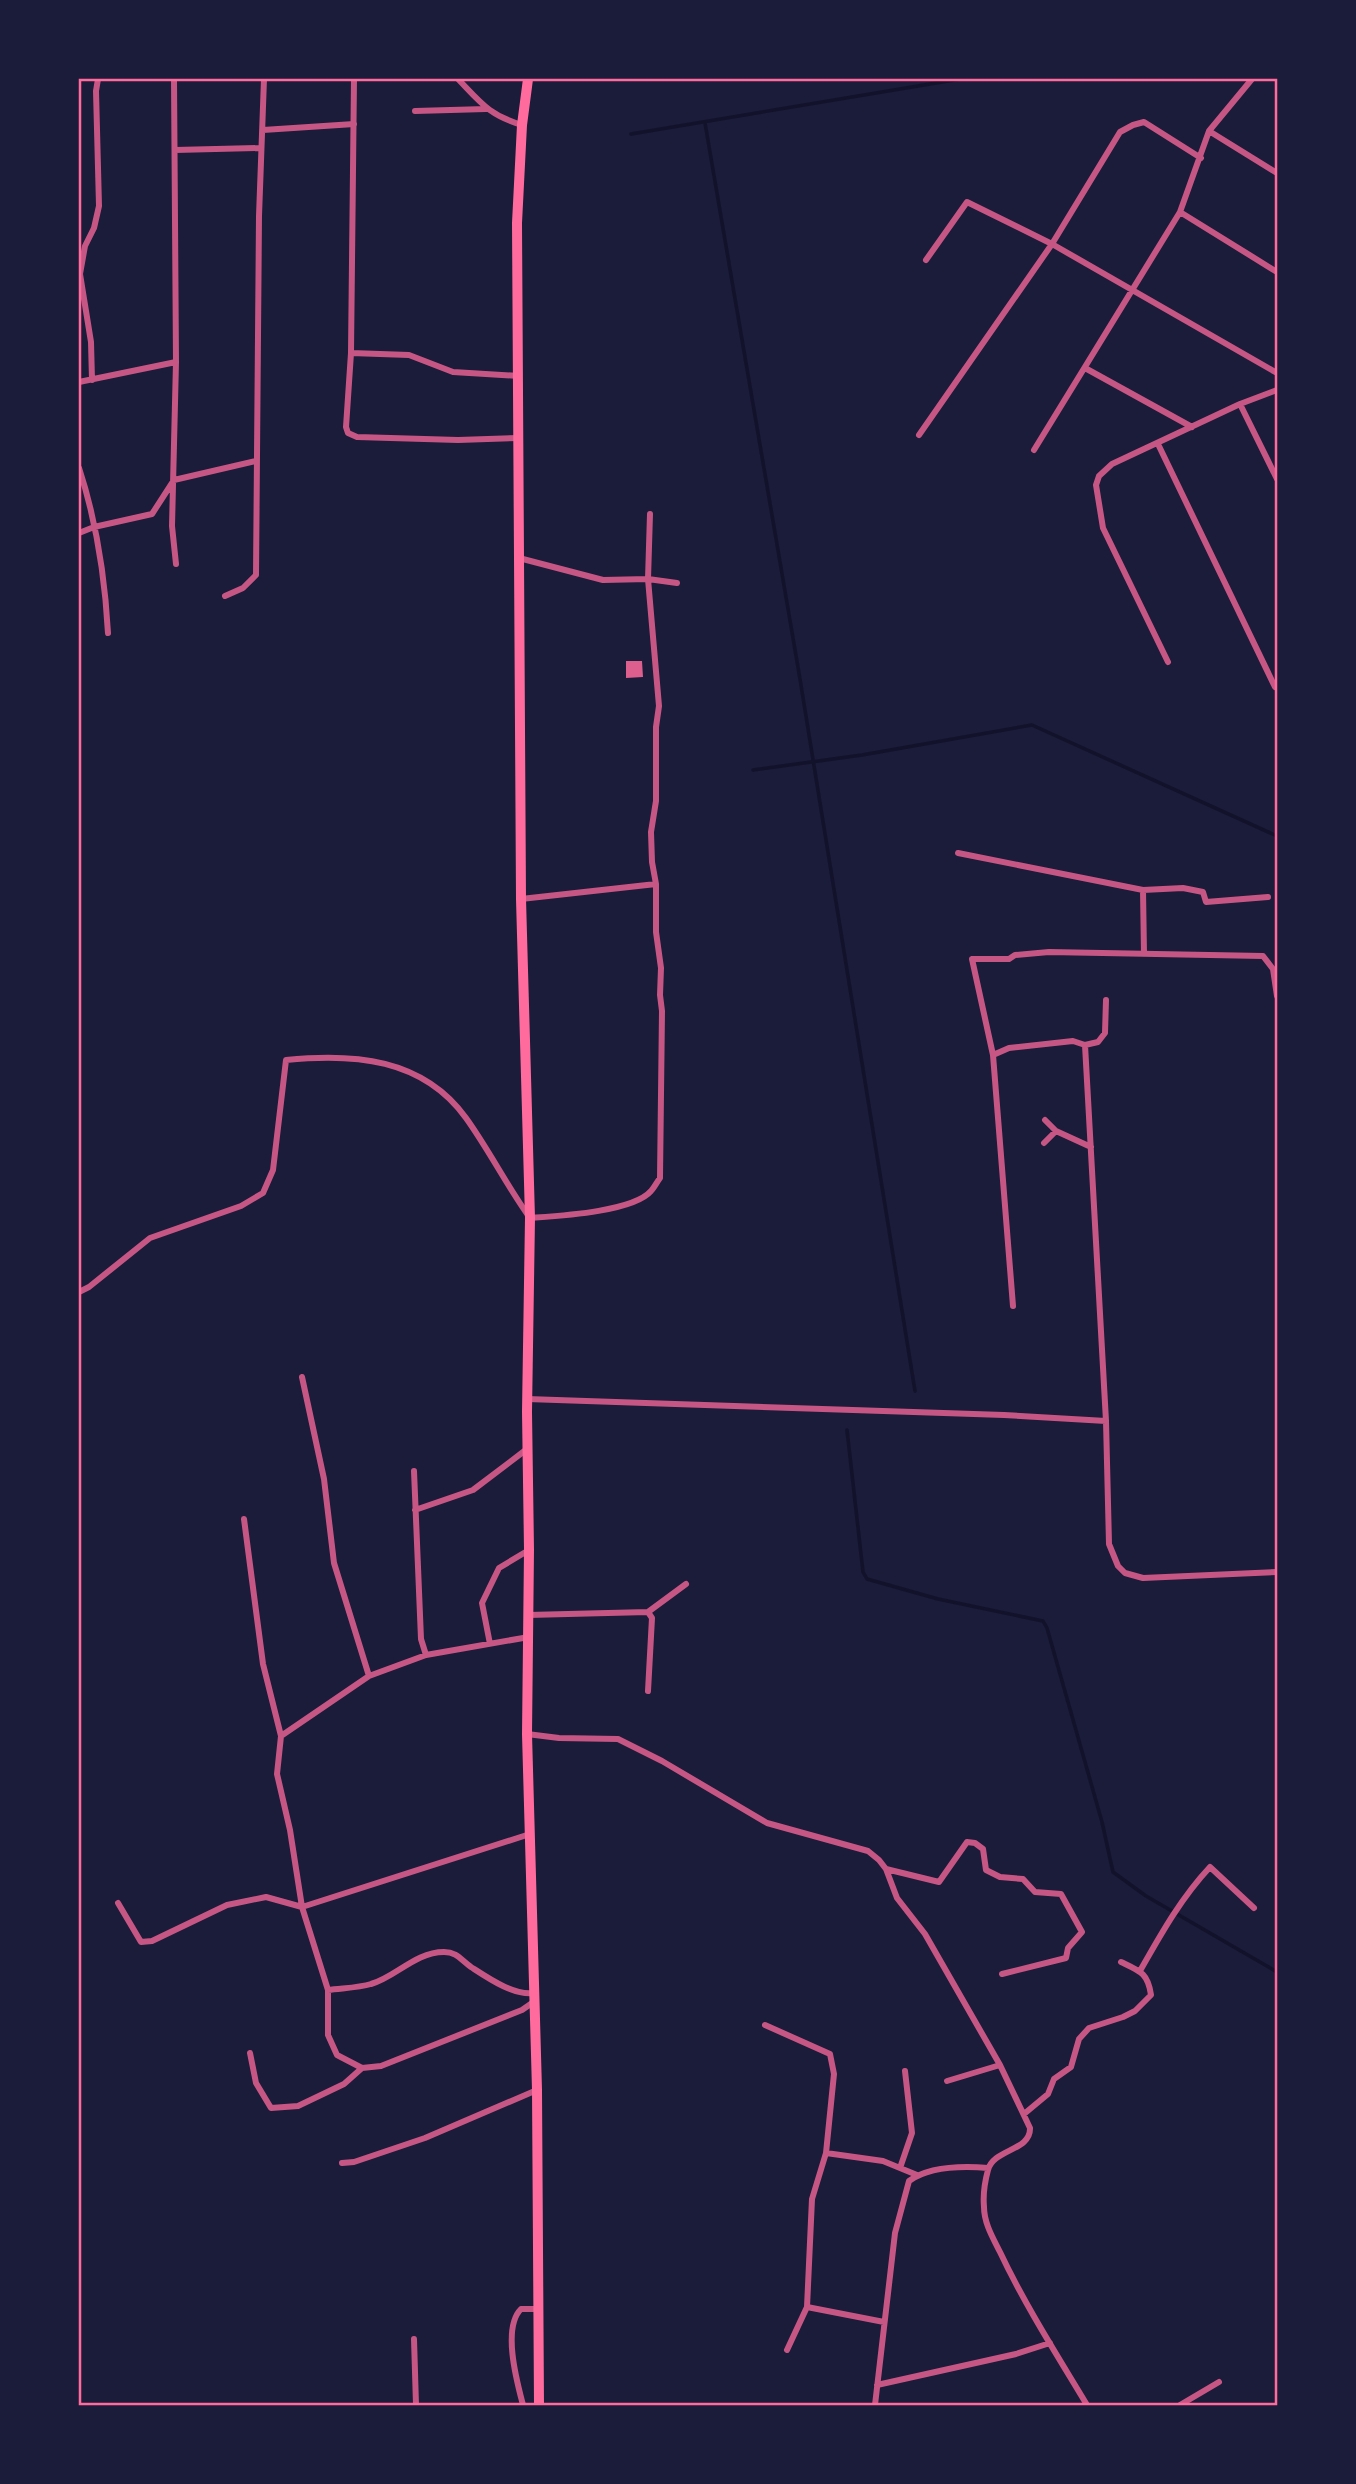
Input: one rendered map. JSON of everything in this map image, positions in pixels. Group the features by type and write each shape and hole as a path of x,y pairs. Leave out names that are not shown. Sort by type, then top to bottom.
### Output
{"highway":[{"path":"528,79 522,125 517,223 521,900 530,1218 527,1734 537,2090 539,2405"}],"street":[{"path":"92,380 91,342 79,274 85,246 94,228 99,206 98,79"},
{"path":"174,79 176,362 172,526 177,564"},
{"path":"225,596 243,589 256,575 264,79"},
{"path":"354,79 351,353 346,427 351,435 458,440 519,438"},
{"path":"458,79 486,109 522,125"},
{"path":"1034,450 1180,212 1209,131 1252,79"},
{"path":"415,111 486,109"},
{"path":"919,435 1052,244 1121,132 1143,122 1201,158"},
{"path":"263,130 354,124"},
{"path":"1209,131 1277,173"},
{"path":"175,150 261,148"},
{"path":"926,260 967,202 1052,244 1277,373"},
{"path":"1180,212 1277,272"},
{"path":"351,353 410,355 453,372 519,376"},
{"path":"79,382 176,362"},
{"path":"1085,368 1192,428"},
{"path":"1168,662 1103,528 1096,485 1099,476 1112,464 1240,404 1277,390"},
{"path":"1240,404 1277,479"},
{"path":"1158,444 1275,687"},
{"path":"79,533 152,514 174,480 256,461"},
{"path":"79,468 94,527 108,633"},
{"path":"79,1292 150,1238 241,1206 263,1192 273,1170 286,1060 321,1056 359,1058 405,1071 438,1088 465,1117 530,1218 582,1214 615,1207 649,1194 660,1178 662,1011 661,968 656,932 656,884 652,862 659,706 648,579 650,514"},
{"path":"519,558 603,580 648,579 677,583"},
{"path":"958,853 1143,890 1183,888 1203,892 1206,902 1268,897"},
{"path":"521,900 656,884"},
{"path":"1143,890 1144,954"},
{"path":"1013,1306 993,1055 972,959 1009,959 1015,955 1049,952 1263,956 1273,969 1277,996"},
{"path":"993,1055 1009,1048 1073,1041 1086,1045 1098,1042 1105,1033 1106,1000"},
{"path":"1086,1045 1106,1421 1109,1544 1118,1566 1125,1573 1143,1578 1277,1572"},
{"path":"1045,1120 1056,1131 1091,1147"},
{"path":"1044,1143 1056,1131"},
{"path":"302,1377 324,1479 334,1563 369,1676"},
{"path":"527,1399 1004,1415 1106,1421"},
{"path":"415,1510 473,1490 527,1448"},
{"path":"414,1471 421,1639 426,1655"},
{"path":"244,1519 262,1664 281,1736 277,1774 290,1830 302,1907 328,1990 328,2035 337,2055 362,2068 381,2066 522,2010 535,1997 506,1987 469,1966 456,1954 443,1952 405,1964 390,1976 370,1985 328,1990"},
{"path":"490,1644 482,1603 499,1568 529,1550"},
{"path":"528,1615 648,1612 686,1584"},
{"path":"648,1612 652,1618 648,1691"},
{"path":"281,1736 369,1676 426,1655 529,1637"},
{"path":"527,1734 559,1738 618,1739 662,1761 767,1823 868,1851 879,1860 886,1869 897,1898 920,1925 1000,2065 1030,2128 1031,2134 1026,2141 994,2160 988,2168 984,2207 988,2227 1013,2280 1087,2405"},
{"path":"118,1903 141,1942 152,1941 227,1905 266,1898 302,1907 530,1834"},
{"path":"886,1869 940,1881 967,1842 975,1843 983,1849 986,1870 1000,1877 1023,1878 1035,1892 1062,1894 1082,1932 1068,1948 1066,1958 1002,1974"},
{"path":"1140,1971 1169,1920 1195,1882 1210,1867 1254,1908"},
{"path":"1024,2114 1048,2094 1054,2079 1071,2067 1079,2039 1089,2028 1135,2011 1151,1995 1149,1981 1140,1971 1121,1962"},
{"path":"765,2025 830,2054 834,2074 826,2153 812,2199 807,2307 787,2350"},
{"path":"250,2053 256,2083 271,2108 298,2106 344,2084 362,2068"},
{"path":"947,2081 1000,2065"},
{"path":"900,2168 912,2133 905,2071"},
{"path":"342,2163 354,2162 425,2138 537,2090"},
{"path":"826,2153 884,2161 917,2175"},
{"path":"875,2405 895,2233 909,2181 917,2175 962,2166 988,2168"},
{"path":"807,2307 884,2322"},
{"path":"523,2405 511,2341 516,2314 521,2309 537,2309"},
{"path":"414,2339 415,2405"},
{"path":"877,2385 1016,2354 1050,2343"},
{"path":"1180,2405 1219,2382"}],"building":[{"path":"626,661 642,661 643,677 626,678"}],"waterway":[{"path":"631,134 960,79"},
{"path":"705,123 800,679 915,1391"},
{"path":"753,770 862,755 1032,725 1277,836"},
{"path":"847,1430 863,1572 867,1579 938,1599 1043,1621 1102,1822 1113,1872 1146,1896 1277,1972"}]}
